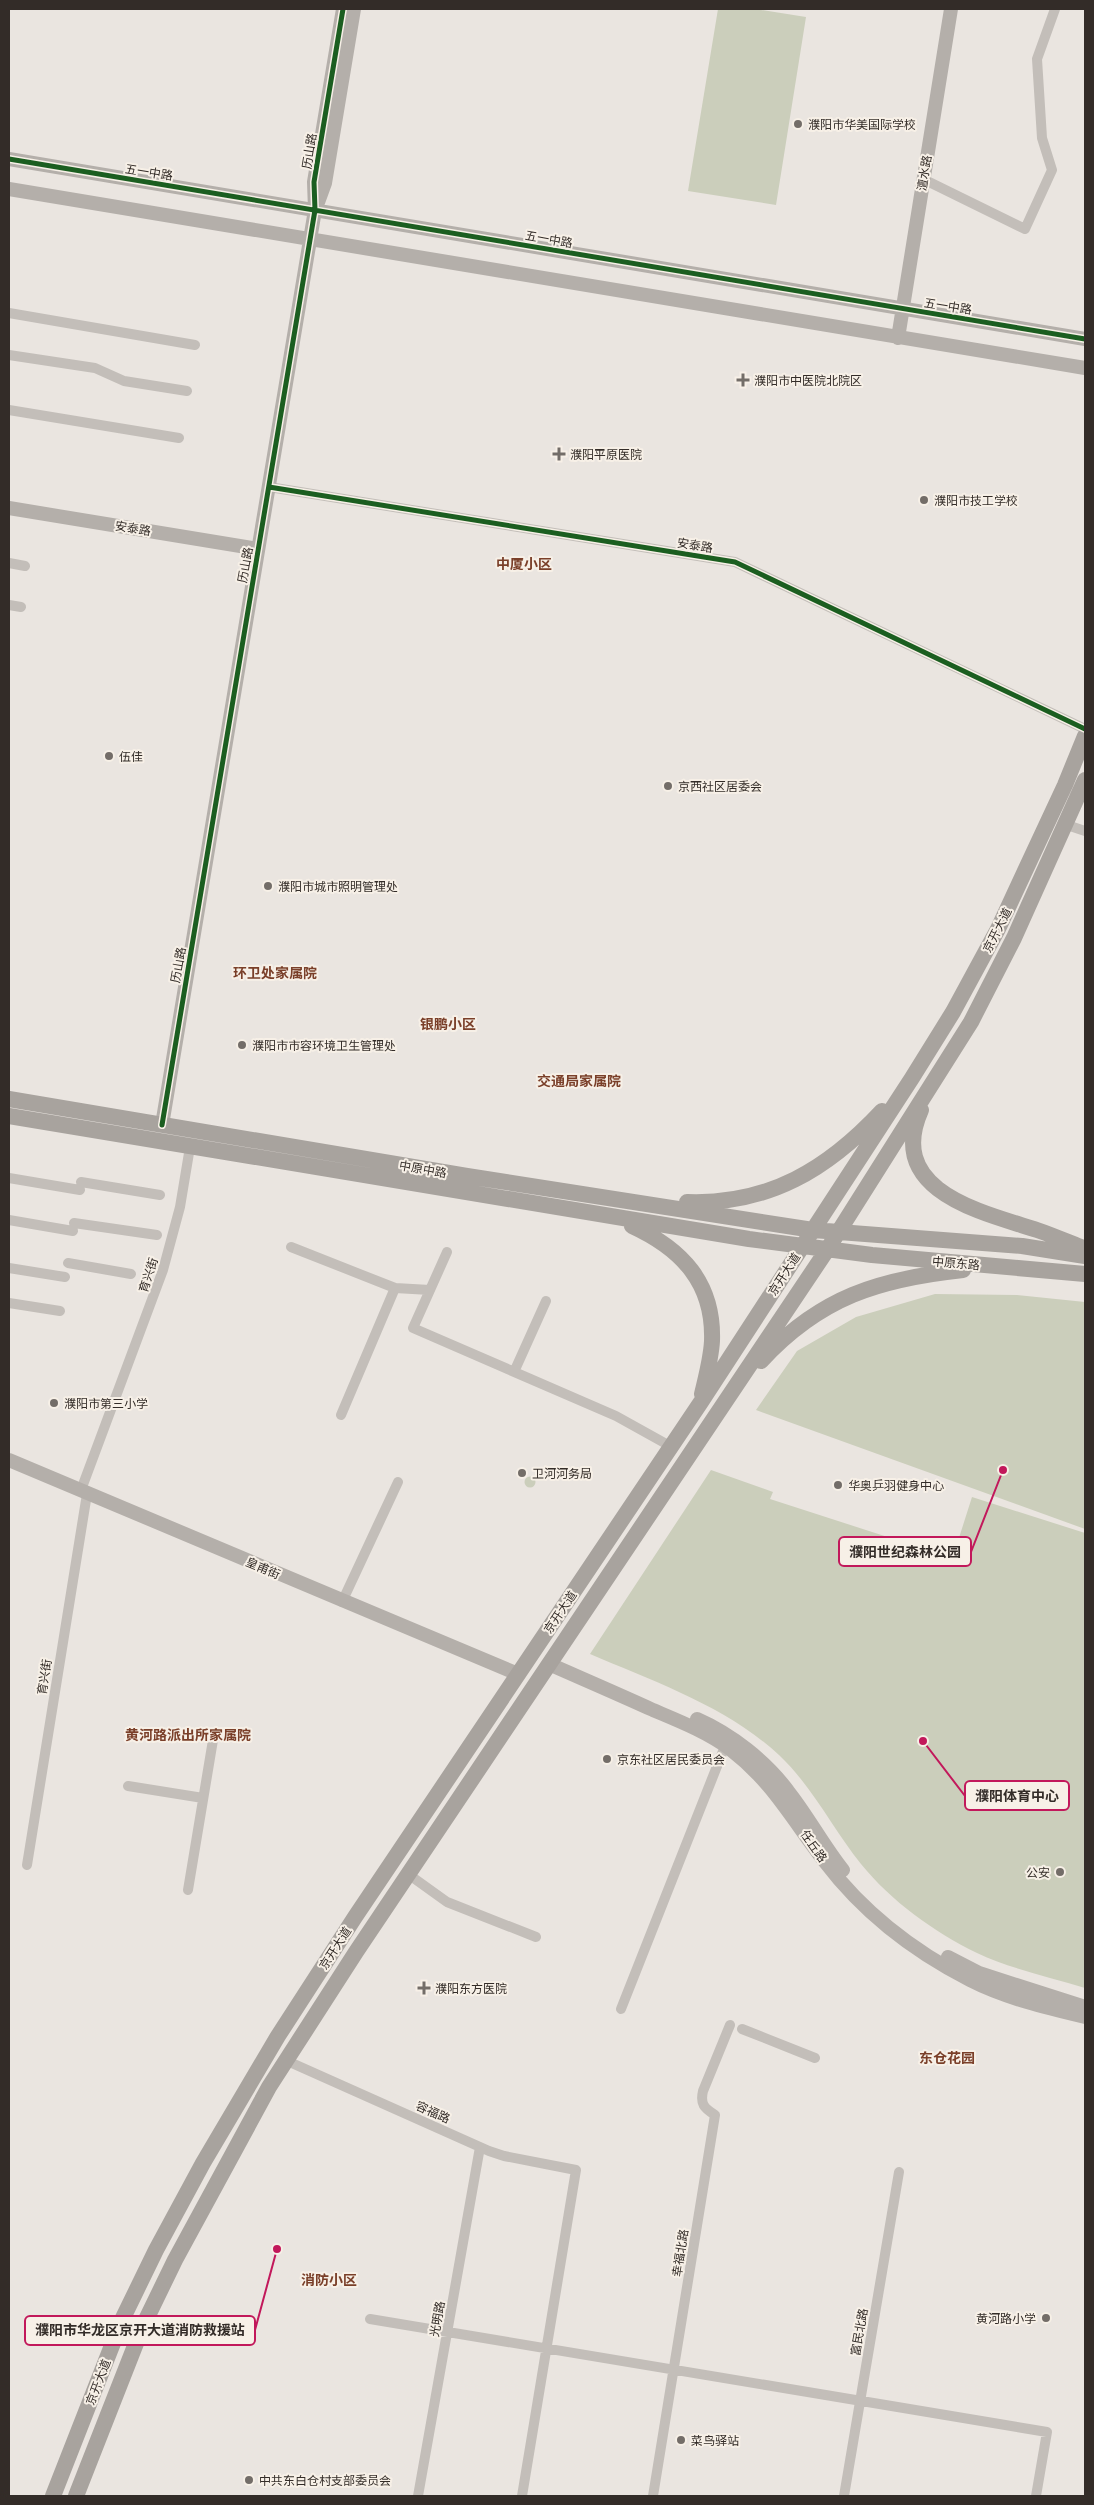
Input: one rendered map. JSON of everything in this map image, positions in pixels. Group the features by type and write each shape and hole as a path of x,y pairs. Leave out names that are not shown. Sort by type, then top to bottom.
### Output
{"main road":[{"name":"京开大道","path":"53,2496 122,2320 202,2163 278,2036 701,1402 912,1078 972,980 1003,921 1085,736"},
{"name":"京开大道","path":"76,2496 142,2328 175,2260 285,2060 724,1401 827,1250 945,1063 988,990 1067,825 1085,780"},
{"path":"945,1063 920,1113 916,1129 914,1149 922,1173 930,1183 952,1199 1085,1249"},
{"path":"596,1196 693,1202 725,1201 766,1193 804,1175 831,1158 864,1130 912,1078"},
{"name":"中原中路","path":"9,1099 596,1196 813,1230 838,1232"},
{"name":"中原中路","path":"9,1116 601,1215 827,1250"},
{"path":"601,1215 650,1234 670,1246 703,1288 709,1305 712,1342 701,1402"},
{"name":"中原东路","path":"838,1232 1022,1246 1085,1256"},
{"name":"中原东路","path":"827,1250 1085,1274"},
{"path":"724,1401 779,1341 805,1320 825,1308 873,1286 899,1279 927,1274 1004,1267"}],"street":[{"name":"历山路","path":"315,210 314,182 343,9"},
{"name":"历山路","path":"162,1125 310,239 315,210 325,184 354,9"},
{"name":"澶水路","path":"898,338 951,9"},
{"path":"923,179 1025,229 1052,170 1042,138 1037,59 1055,9"},
{"name":"五一中路","path":"9,159 1085,339"},
{"path":"9,189 1085,368"},
{"path":"9,313 194,345"},
{"path":"9,355 95,368 124,382 187,391"},
{"path":"9,410 179,438"},
{"name":"安泰路","path":"268,487 735,562 1085,729"},
{"name":"安泰路","path":"9,508 258,549"},
{"path":"9,563 25,566"},
{"path":"9,605 21,607"},
{"path":"1067,825 1085,831"},
{"name":"育兴街","path":"27,1865 84,1492 163,1270 180,1207 190,1147"},
{"path":"9,1178 160,1195"},
{"path":"9,1220 157,1235"},
{"path":"290,1246 395,1288 430,1290"},
{"path":"447,1252 413,1328 616,1416 670,1446"},
{"path":"68,1263 131,1274"},
{"path":"9,1268 65,1277"},
{"path":"341,1415 395,1288"},
{"path":"514,1372 546,1301"},
{"path":"9,1303 60,1311"},
{"name":"皇甫街","path":"9,1460 342,1602 518,1674"},
{"path":"342,1602 398,1482"},
{"name":"任丘路","path":"552,1660 698,1730 725,1746 756,1771 779,1796 824,1861 850,1892 879,1920 909,1944 971,1981 1010,1996 1085,2017"},
{"name":"任丘路","path":"552,1660 702,1721 737,1742 764,1764 788,1790 832,1856 856,1886 886,1914 921,1940 979,1973 1085,2007"},
{"path":"188,1890 214,1734"},
{"path":"621,2009 725,1746"},
{"path":"128,1786 203,1798"},
{"path":"408,1874 447,1902 536,1937"},
{"name":"幸福北路","path":"653,2496 716,2115 705,2108 701,2102 730,2025"},
{"path":"742,2029 815,2058"},
{"name":"容福路","path":"285,2060 480,2147 504,2156 576,2170 547,2348"},
{"name":"光明路","path":"418,2496 480,2147"},
{"name":"富民北路","path":"844,2496 899,2172"},
{"path":"370,2318 1047,2432 1036,2496"},
{"path":"522,2496 547,2348"}],"green space":[{"path":"718,9 755,9 806,17 776,205 688,191"},
{"path":"935,1294 1017,1295 1085,1302 1085,1529 756,1410 797,1351 856,1317"},
{"path":"711,1470 773,1492 770,1499 934,1552 958,1541 972,1497 1085,1533 1085,1988 990,1959 961,1945 929,1925 900,1903 873,1878 851,1851 802,1780 779,1755 758,1738 736,1722 689,1697 590,1654"},
{"path":"530,1476 536,1482 530,1488 524,1482"}],"cycle path":[{"path":"162,1125 315,210 314,182 343,9"},
{"path":"9,159 1085,339"},
{"path":"269,487 735,562 1085,729"}],"place":[{"name":"濮阳市华美国际学校","path":"798,124"},
{"name":"濮阳市中医院北院区","path":"743,380"},
{"name":"濮阳平原医院","path":"559,454"},
{"name":"濮阳市技工学校","path":"924,500"},
{"name":"伍佳","path":"109,756"},
{"name":"京西社区居委会","path":"668,786"},
{"name":"濮阳市城市照明管理处","path":"268,886"},
{"name":"濮阳市市容环境卫生管理处","path":"242,1045"},
{"name":"濮阳市第三小学","path":"54,1403"},
{"name":"濮阳世纪森林公园","path":"1003,1470"},
{"name":"卫河河务局","path":"522,1473"},
{"name":"华奥乒羽健身中心","path":"838,1485"},
{"name":"濮阳体育中心","path":"923,1741"},
{"name":"京东社区居民委员会","path":"607,1759"},
{"name":"公安","path":"1060,1872"},
{"name":"濮阳东方医院","path":"424,1988"},
{"name":"濮阳市华龙区京开大道消防救援站","path":"277,2249"},
{"name":"黄河路小学","path":"1046,2318"},
{"name":"菜鸟驿站","path":"681,2440"},
{"name":"中共东白仓村支部委员会","path":"249,2480"}],"district":[{"name":"中厦小区","path":"524,563"},
{"name":"环卫处家属院","path":"275,972"},
{"name":"银鹏小区","path":"448,1023"},
{"name":"交通局家属院","path":"579,1080"},
{"name":"黄河路派出所家属院","path":"188,1734"},
{"name":"东仓花园","path":"947,2057"},
{"name":"消防小区","path":"329,2279"}]}
